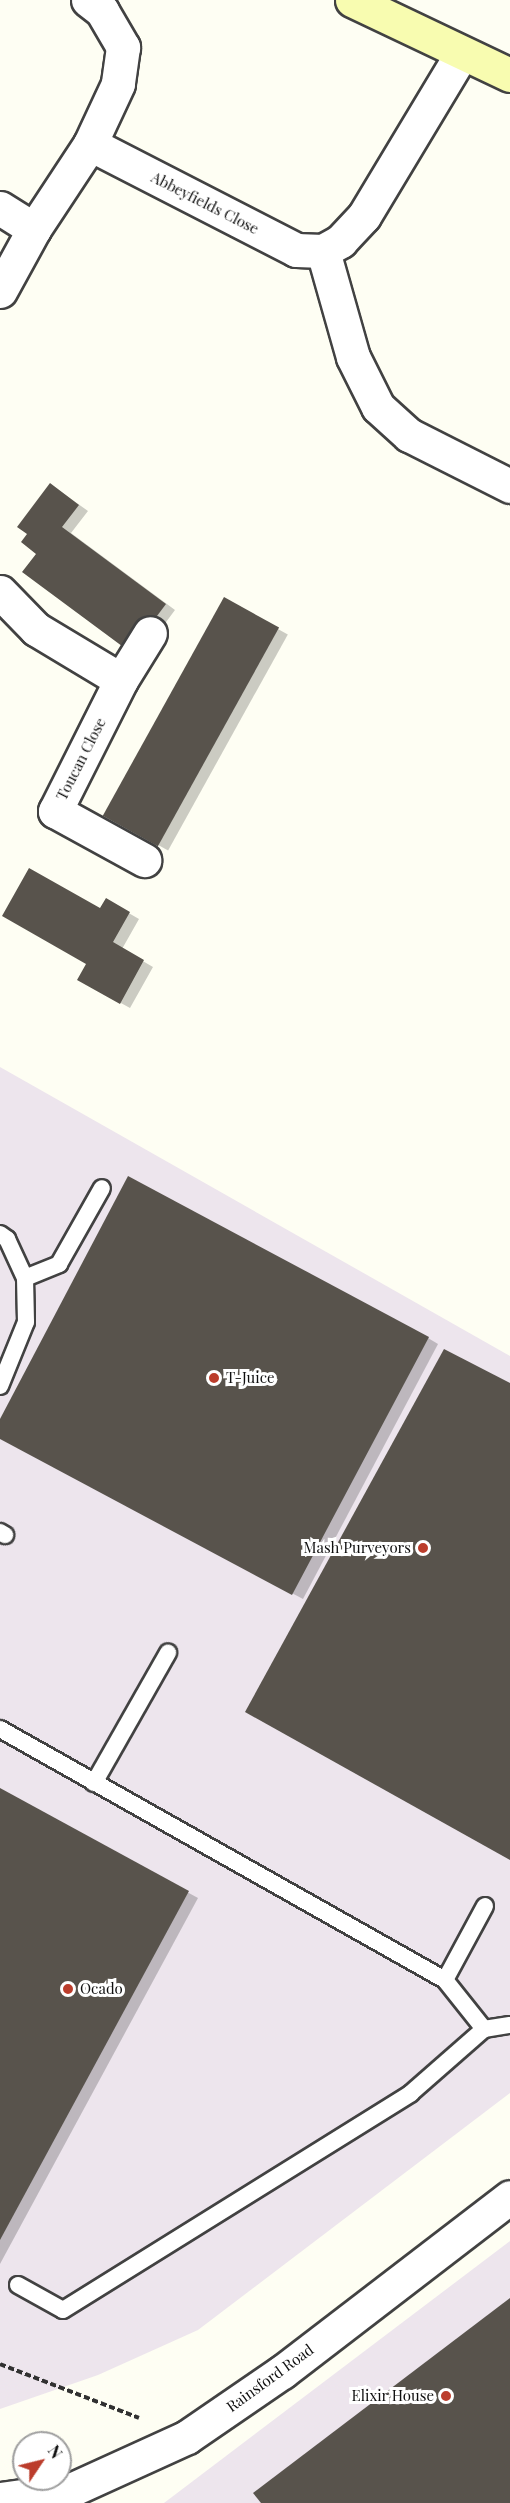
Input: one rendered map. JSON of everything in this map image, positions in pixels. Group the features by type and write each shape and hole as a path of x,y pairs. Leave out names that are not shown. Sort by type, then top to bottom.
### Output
{"street":[{"path":"0,291 34,229 90,144 118,84 123,46 102,11 88,0"},
{"path":"362,2 510,75"},
{"path":"462,53 364,216 341,241 323,251 353,357 378,407 409,435 510,486"},
{"name":"Abbeyfields Close","path":"90,144 296,250 323,251"},
{"path":"0,208 34,229"},
{"path":"0,592 36,629 121,680"},
{"name":"Toucan Close","path":"144,860 55,811 121,680 150,633"},
{"name":"Rainsford Road","path":"0,2499 73,2489 187,2437 282,2372 510,2197"}],"lane":[{"path":"25,1278 59,1264 102,1188"},
{"path":"0,1234 7,1239 25,1278 26,1322 0,1386"},
{"path":"94,1783 168,1653"},
{"path":"0,1729 445,1980 484,2029"},
{"path":"445,1980 485,1906"},
{"path":"18,2286 63,2310 411,2093 484,2029 510,2025"}],"path":[{"path":"0,2364 119,2410"}],"shaded area":[{"path":"0,1067 510,1356 510,2093 198,2330 98,2375 0,2409"},
{"name":"Elixir House","path":"510,2241 510,2503 164,2503"}],"building":[{"path":"50,483 79,505 62,527 166,604 130,652 22,572 36,554 21,542 27,534 17,527"},
{"path":"224,597 279,628 158,846 103,816"},
{"path":"29,868 100,908 106,898 130,912 113,942 144,960 120,1004 77,980 86,964 2,916"},
{"name":"T-Juice","path":"128,1176 429,1337 292,1595 0,1439 0,1419"},
{"name":"Mash Purveyors","path":"444,1349 510,1383 510,1860 245,1712"},
{"name":"Ocado","path":"0,1788 189,1891 0,2240"},
{"name":"Elixir House","path":"510,2298 510,2503 261,2503 253,2493"}],"place":[{"name":"T-Juice","path":"214,1378"},
{"name":"Mash Purveyors","path":"423,1548"},
{"name":"Ocado","path":"68,1989"},
{"name":"Elixir House","path":"446,2396"}]}
